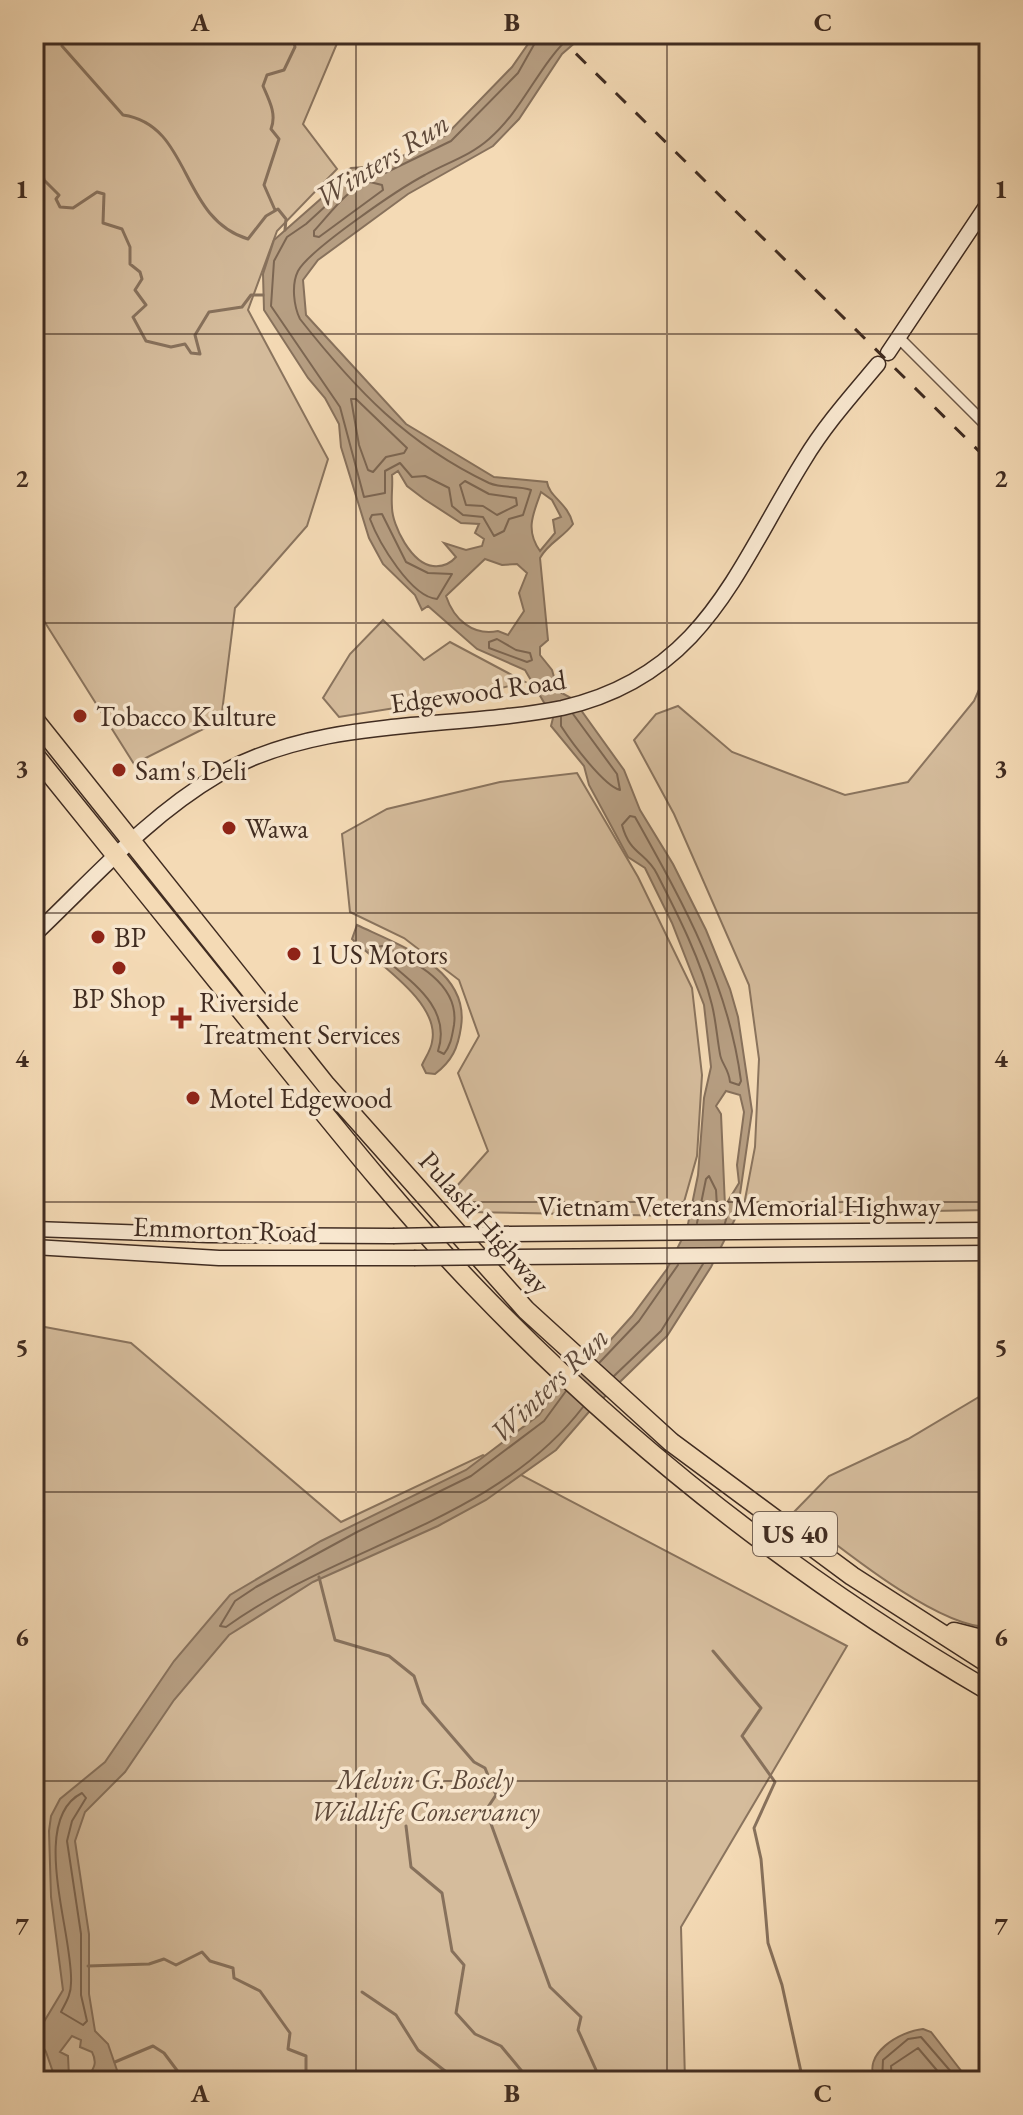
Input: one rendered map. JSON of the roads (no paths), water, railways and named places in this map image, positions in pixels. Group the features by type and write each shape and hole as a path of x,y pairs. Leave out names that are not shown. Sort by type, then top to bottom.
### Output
{"highway":[{"name":"Pulaski Highway","path":"34,719 326,1085 526,1310 612,1390 706,1469 887,1599 989,1664"},
{"name":"Pulaski Highway","path":"34,754 413,1220 558,1369 683,1480 784,1558 886,1628 989,1691"},
{"path":"887,1599 963,1636 989,1641"}],"main road":[{"name":"Edgewood Road","path":"34,935 132,841 219,774 290,746 340,735 548,711 576,705 628,684 668,658 707,621 820,435 900,339 988,205"},
{"name":"Emmorton Road","path":"34,1229 208,1235 393,1236"},
{"name":"Vietnam Veterans Memorial Highway","path":"393,1236 989,1230"},
{"name":"Emmorton Road","path":"34,1247 219,1258 414,1258"},
{"name":"Vietnam Veterans Memorial Highway","path":"414,1258 989,1253"}],"street":[{"path":"900,339 983,422 989,423"}],"water":[{"path":"535,34 585,34 562,54 519,119 493,146 408,194 318,260 303,280 306,315 406,424 494,477 547,482 571,517 573,524 540,558 548,640 540,647 540,655 552,670 558,691 573,699 624,770 640,810 673,864 706,930 730,989 738,1017 752,1111 737,1215 711,1267 667,1336 588,1413 556,1450 486,1500 438,1526 313,1582 229,1635 174,1700 125,1772 85,1812 75,1841 89,1934 89,1994 95,2031 108,2044 119,2076 118,2081 86,2081 94,2068 94,2057 92,2052 80,2047 81,2040 72,2036 60,2052 68,2056 69,2077 79,2081 56,2081 36,2035 63,1990 51,1897 49,1831 51,1816 60,1799 105,1762 174,1661 230,1595 321,1541 466,1470 539,1415 560,1385 597,1355 632,1316 667,1269 687,1229 698,1175 704,1098 711,1067 704,1005 672,923 645,868 628,857 589,785 584,766 551,726 553,718 525,670 477,649 428,606 422,610 415,595 383,564 369,538 341,447 339,424 325,398 308,378 264,310 263,274 274,240 324,196 336,178 351,168 382,166 446,135 512,67","holes":["398,471 407,486 461,523 479,524 475,533 484,539 482,546 466,550 444,543 456,557 443,565 433,566 418,559 395,524 392,475","541,492 552,500 561,517 553,520 555,533 540,551 533,536 533,515","485,559 502,565 517,564 527,573 519,593 524,611 508,635 498,631 480,631 466,624 459,619 446,596","726,1091 740,1095 744,1112 737,1165 739,1183 725,1206 721,1114 716,1106"]},
{"path":"357,925 428,962 454,989 461,1007 460,1035 450,1059 435,1074 426,1073 422,1065 432,1042 432,1027 427,1013 405,985 352,939"},
{"path":"923,2029 931,2032 969,2081 876,2081 873,2071 878,2053 894,2039"}],"waterway":[{"path":"275,210 264,185 279,139 271,129 273,112 263,86 267,75 284,70 295,47 292,34"},
{"path":"62,46 123,115 145,122 162,136 209,212 226,228 248,239 266,216 278,209 286,219 285,230"},
{"path":"34,169 42,170 44,180 59,195 56,199 60,207 73,208 97,192 104,194 103,223 122,229 130,247 130,264 140,272 142,279 135,290 146,305 133,317 146,341 171,347 185,344 191,353 200,354 195,335 209,312 242,307 251,295 263,295"},
{"path":"319,1577 335,1640 389,1656 414,1676 423,1703 474,1762 485,1768 496,1795 486,1810 550,1987 581,2017 578,2030 601,2081"},
{"path":"713,1651 761,1708 742,1736 775,1782 754,1828 761,1859 768,1943 782,1985 803,2081"},
{"path":"406,1826 411,1867 442,1893 452,1951 464,1965 456,2013 475,2034 501,2046 530,2081"},
{"path":"88,1966 149,1964 164,1959 176,1965 202,1952 210,1961 233,1968 234,1978 260,1991 290,2033 288,2049 306,2056 306,2074 315,2081"},
{"path":"362,1992 396,2015 418,2050 458,2081"},
{"path":"115,2062 153,2046 164,2053 185,2081"},
{"path":"119,2076 134,2081"}],"railway":[{"path":"556,34 989,461"}],"place":[{"name":"Tobacco Kulture","path":"80,716"},
{"name":"Sam's Deli","path":"119,770"},
{"name":"Wawa","path":"229,828"},
{"name":"BP","path":"98,937"},
{"name":"1 US Motors","path":"294,954"},
{"name":"BP Shop","path":"119,968"},
{"name":"Riverside Treatment Services","path":"181,1018"},
{"name":"Motel Edgewood","path":"193,1098"}],"water label":[{"name":"Winters Run","path":"382,160"},
{"name":"Winters Run","path":"549,1385"}],"park label":[{"name":"Melvin G. Bosely Wildlife Conservancy","path":"425,1795"}]}
